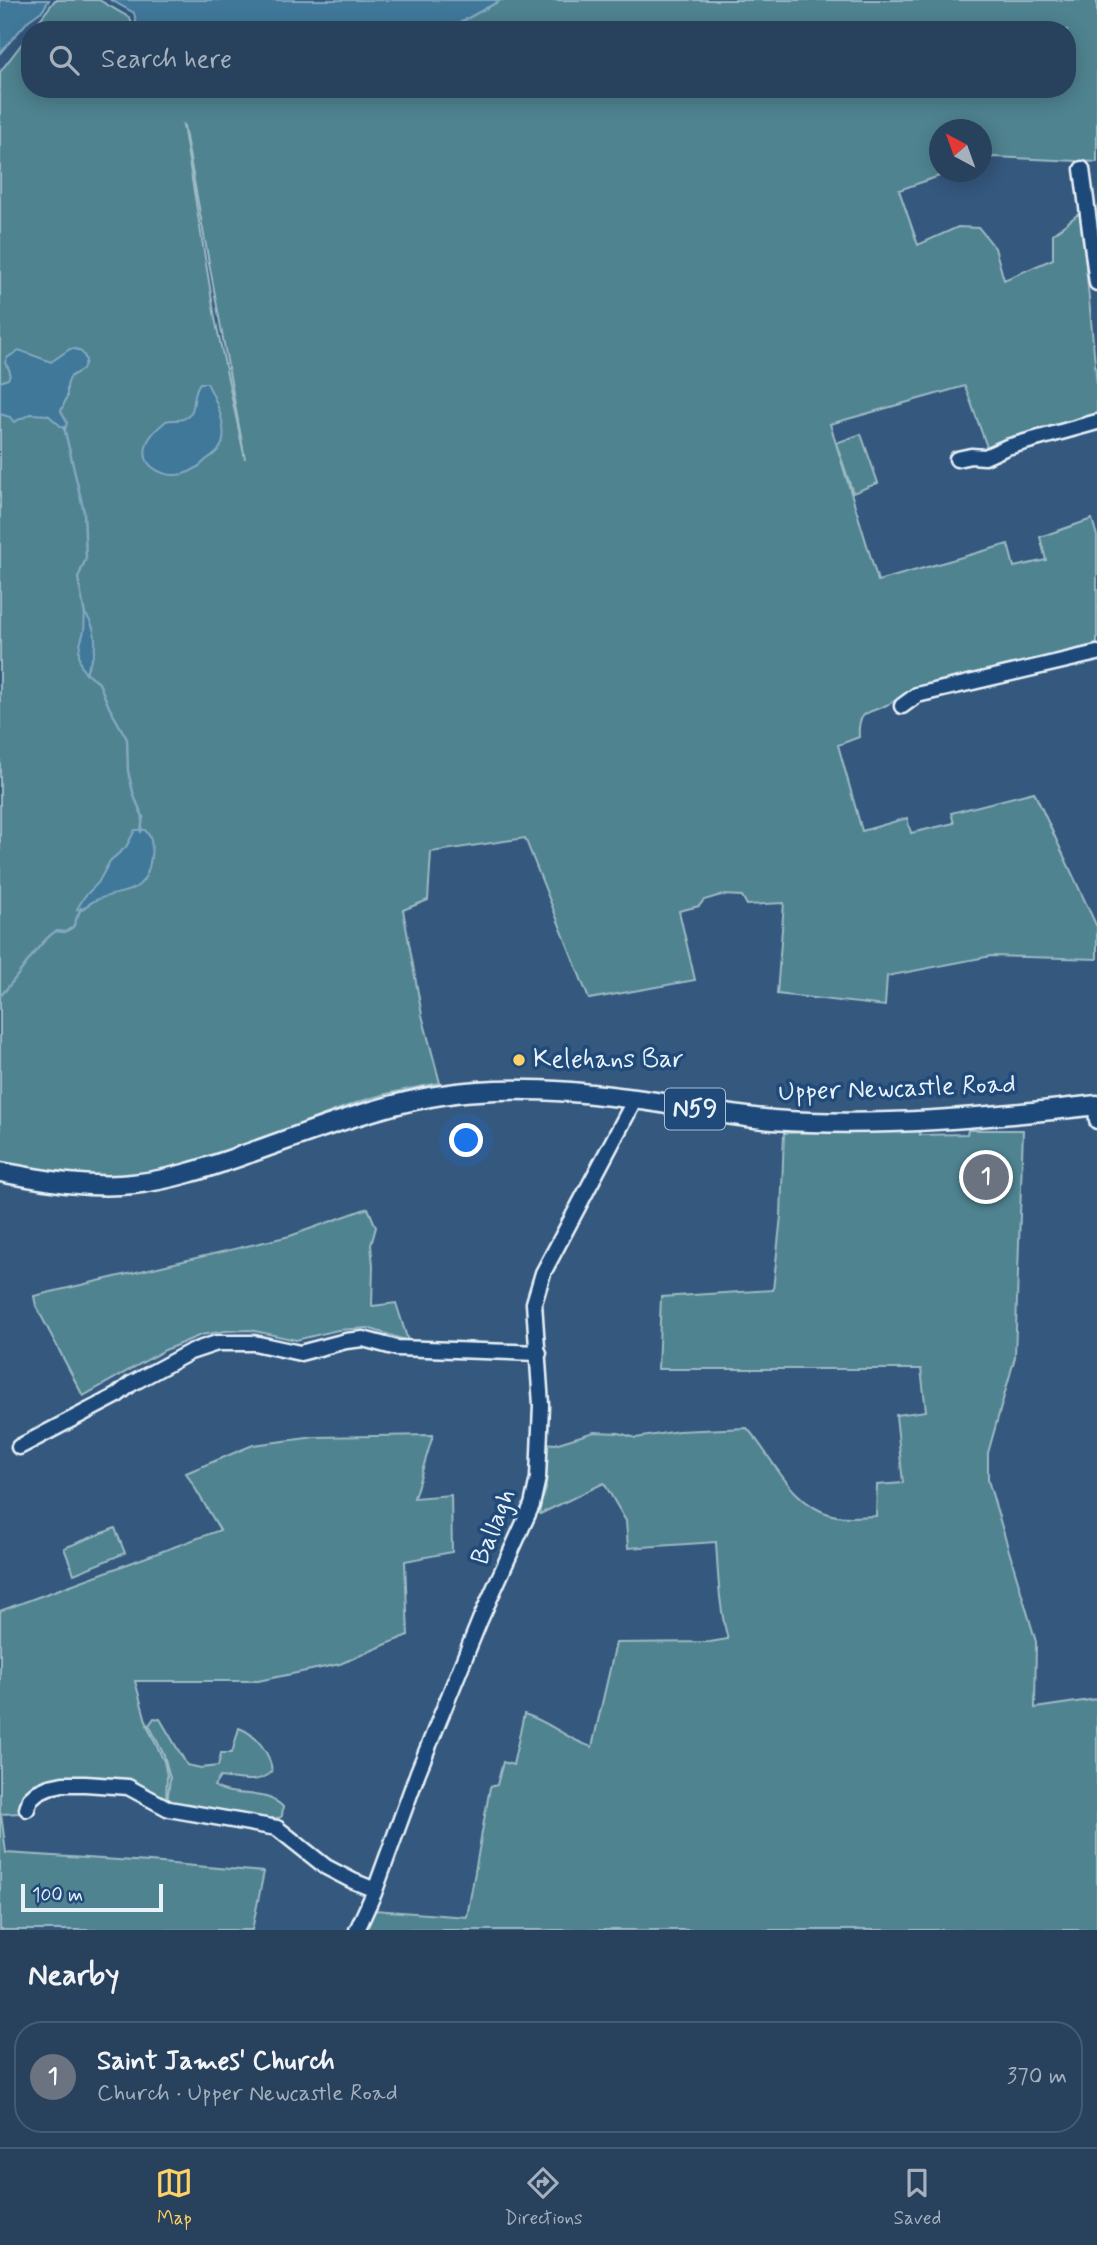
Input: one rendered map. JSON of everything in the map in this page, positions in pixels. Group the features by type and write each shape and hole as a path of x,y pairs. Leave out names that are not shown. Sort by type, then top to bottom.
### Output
{"main road":[{"name":"Upper Newcastle Road","path":"0,1172 84,1185 157,1181 198,1171 366,1112 415,1100 481,1090 541,1091 633,1098 734,1115 807,1122 1097,1111"}],"street":[{"path":"1082,169 1097,284"},
{"path":"957,459 985,457 1007,447 1097,422"},
{"path":"902,706 917,695 1097,653"},
{"name":"Ballagh","path":"357,1930 480,1620 532,1505 538,1478 541,1422 534,1303 538,1285 632,1105 633,1098"},
{"path":"19,1447 116,1396 131,1384 190,1352 217,1343 254,1343 300,1353 346,1340 363,1339 397,1348 539,1353"},
{"path":"27,1809 30,1799 49,1787 70,1784 128,1787 169,1809 277,1828 326,1867 375,1890"}],"green space":[{"path":"55,0 99,0 131,21 39,21"},
{"path":"501,0 1097,0 1097,162 992,158 992,119 929,119 929,180 899,190 918,245 958,227 979,228 995,248 1004,280 1053,259 1053,234 1081,212 1097,385 1097,414 987,447 965,386 830,424 878,581 1008,544 1014,567 1046,560 1040,537 1092,519 1097,536 1097,644 914,690 866,713 860,721 859,737 838,745 862,831 907,818 911,833 954,823 951,813 1034,792 1097,927 1097,959 991,956 887,976 885,1006 777,994 784,903 747,905 742,896 721,895 704,900 699,906 679,911 695,980 589,999 525,838 431,852 428,900 403,910 422,1015 440,1083 371,1098 204,1159 149,1172 93,1176 0,1164 0,72 21,45 21,98 1076,98 1076,21 462,21","holes":["183,125 245,459 215,318"]},
{"path":"861,434 878,483 853,493 836,443"},
{"path":"919,1129 920,1135 967,1134 968,1130 1023,1130 1015,1357 988,1453 988,1480 1036,1642 1035,1708 1097,1699 1097,1930 366,1930 375,1910 467,1917 490,1787 497,1785 503,1762 513,1765 524,1714 592,1747 616,1643 710,1642 728,1639 718,1579 716,1542 628,1548 626,1521 604,1483 540,1514 546,1488 543,1460 545,1443 555,1444 594,1432 619,1433 636,1438 678,1431 747,1428 784,1478 805,1501 817,1509 843,1517 876,1516 877,1485 903,1483 896,1415 926,1411 921,1369 658,1369 661,1297 773,1290 781,1216 784,1133"},
{"path":"368,1208 376,1227 371,1245 372,1306 396,1303 408,1341 368,1328 338,1330 296,1340 250,1330 201,1335 165,1350 83,1396 36,1306 34,1296 290,1236"},
{"path":"433,1435 414,1498 451,1495 452,1552 405,1561 408,1635 340,1664 258,1681 135,1681 148,1728 164,1761 167,1776 166,1801 135,1784 39,1785 21,1798 21,1813 1,1814 6,1853 264,1872 252,1930 0,1930 0,1611 220,1530 186,1473 253,1445 315,1437"},
{"path":"115,1528 125,1553 74,1574 64,1548"},
{"path":"154,1718 160,1719 187,1765 201,1768 218,1766 221,1753 232,1753 239,1728 251,1735 266,1752 272,1772 254,1780 220,1777 214,1786 276,1801 283,1807 282,1816 255,1818 167,1803 170,1778 164,1755 149,1725"}],"water":[{"path":"0,0 49,0 43,10 28,21 21,21 21,29 0,53"},
{"path":"111,0 501,0 462,21 136,21 134,13"},
{"path":"70,349 81,352 86,361 83,369 70,377 67,386 67,397 61,411 67,423 65,430 48,415 31,414 14,422 10,417 0,414 0,382 8,379 10,374 5,363 7,358 19,350 51,362"},
{"path":"200,383 207,383 221,418 224,433 219,449 190,472 176,475 156,470 147,461 147,443 166,421 181,420 191,413"},
{"path":"85,614 93,627 95,642 86,674 80,664 79,653"},
{"path":"135,830 145,830 151,842 151,857 141,883 133,889 92,902 82,910 77,909 98,883 110,861 126,847"}],"waterway":[{"path":"64,427 84,512 86,558 78,578 85,615"},
{"path":"86,673 99,683 127,739 128,771 143,817 141,832"},
{"path":"0,996 49,937 56,931 65,932 73,927 81,908"}],"place":[{"name":"Kelehans Bar","path":"519,1060"},
{"name":"Saint James' Church","path":"986,1177"}]}
